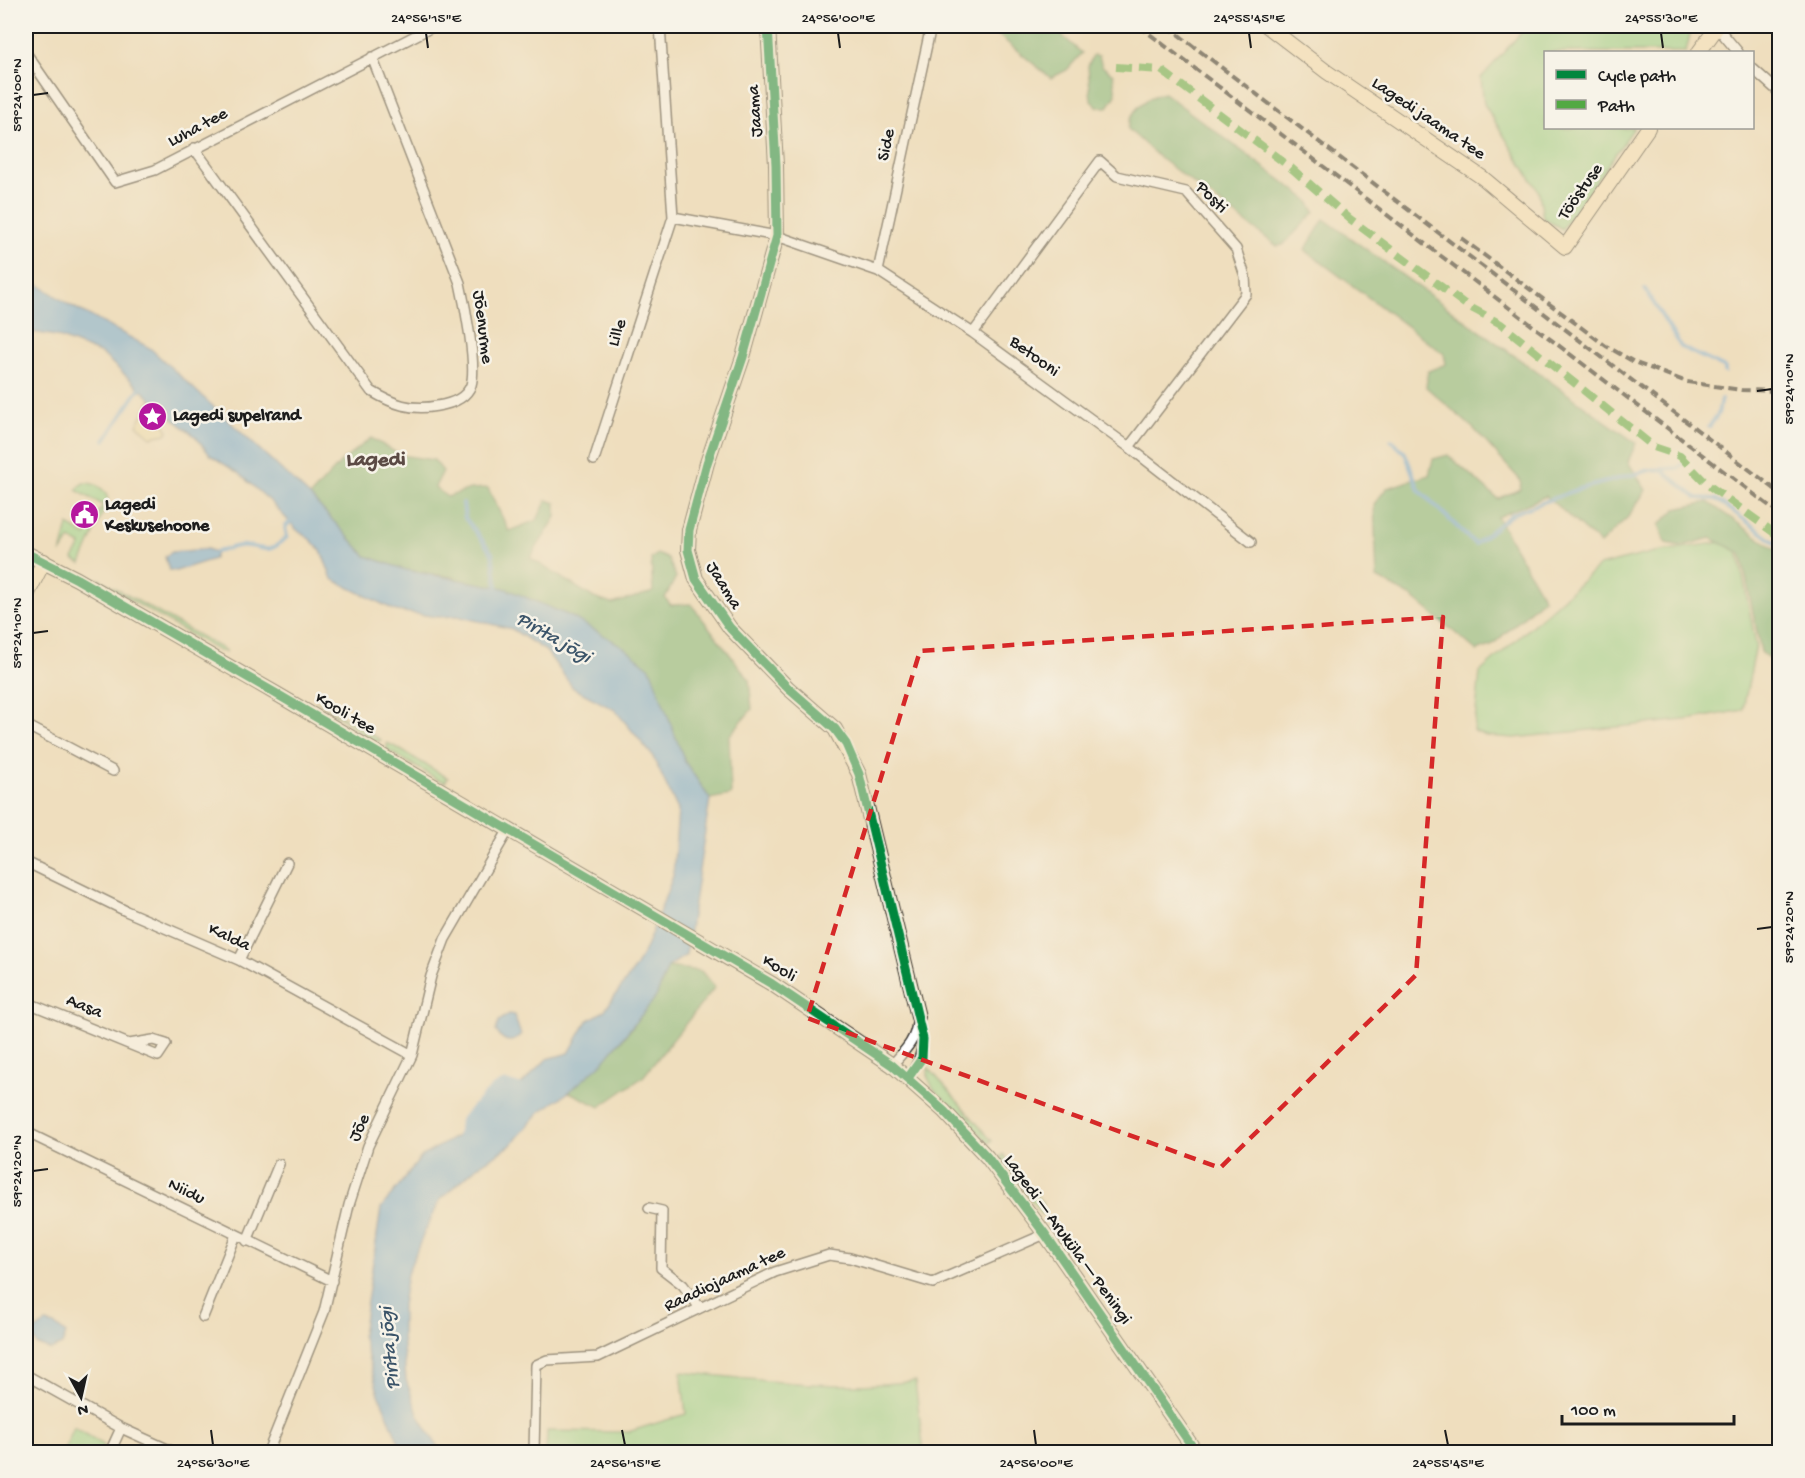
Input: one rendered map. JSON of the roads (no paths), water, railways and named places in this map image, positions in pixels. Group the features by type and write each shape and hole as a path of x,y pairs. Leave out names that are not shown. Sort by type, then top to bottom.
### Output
{"street":[{"name":"Luha tee","path":"26,53 115,182 155,170 434,26"},
{"name":"Lille","path":"594,460 673,217 660,26"},
{"name":"Jaama","path":"768,26 776,165 777,236 743,357 707,463 689,530 688,550 696,579 730,628 788,688 835,729 846,744 859,774 923,1039 922,1058 908,1078"},
{"name":"Side","path":"878,271 931,26"},
{"name":"Lagedi jaama tee","path":"1267,26 1327,72 1483,178 1565,247"},
{"path":"1700,51 1716,26 1737,51"},
{"name":"Jõenurme","path":"194,148 371,391 393,404 410,408 447,404 463,397 471,384 472,372 466,314 460,284 372,57"},
{"path":"1754,70 1779,93"},
{"name":"Tööstuse","path":"1565,247 1647,129"},
{"name":"Posti","path":"973,333 1100,161 1117,176 1186,192 1236,249 1245,276 1246,294 1129,447"},
{"path":"673,217 777,236"},
{"name":"Betooni","path":"777,236 878,271 973,333 1129,447 1251,542"},
{"name":"Kooli tee","path":"26,553 44,561 644,910"},
{"path":"26,597 44,561"},
{"path":"26,725 113,771"},
{"name":"Jõe","path":"268,1452 324,1312 349,1205 368,1146 412,1055 431,976 445,939 509,830"},
{"name":"Kalda","path":"26,862 126,911 239,960 412,1055"},
{"path":"239,960 287,863"},
{"name":"Kooli","path":"644,910 790,995 892,1065"},
{"name":"Aasa","path":"26,1002 129,1044"},
{"path":"892,1065 909,1046 916,1033 918,1017"},
{"name":"Lagedi — Aruküla — Peningi","path":"892,1065 944,1111 987,1157 1045,1234 1196,1452"},
{"name":"Niidu","path":"26,1132 332,1281"},
{"path":"247,1241 279,1164"},
{"path":"649,1208 662,1211 661,1268 682,1285 700,1308"},
{"name":"Raadiojaama tee","path":"534,1452 536,1365 547,1360 598,1357 775,1272 829,1256 850,1258 933,1283 1045,1234"},
{"path":"203,1317 236,1235"},
{"path":"26,1375 121,1428 174,1452"},
{"path":"110,1452 121,1428"}],"water":[{"path":"26,276 68,304 150,348 310,496 366,556 406,570 504,588 570,616 624,647 650,668 685,762 710,799 686,955 668,967 656,997 603,1062 569,1092 540,1112 510,1146 478,1166 440,1200 407,1274 402,1305 406,1380 419,1416 441,1452 403,1452 378,1392 362,1335 381,1208 422,1156 487,1119 547,1059 569,1053 587,1021 604,1011 635,968 647,945 673,876 678,810 652,755 615,710 573,688 546,651 512,629 457,616 438,617 396,611 332,579 321,551 311,540 297,530 270,501 238,473 210,455 196,437 102,354 56,336 32,332 26,327"},
{"path":"207,549 216,552 214,559 176,571 169,570 165,557 172,552"},
{"path":"509,1014 514,1015 521,1035 511,1041 502,1038 496,1031 499,1021"},
{"path":"46,1323 55,1325 66,1334 62,1345 51,1350 37,1345 33,1337 34,1331"}],"waterway":[{"path":"1645,289 1681,347 1725,368 1725,372"},
{"path":"105,440 141,386"},
{"path":"1709,427 1718,414 1721,399"},
{"path":"1391,440 1405,453 1419,490 1475,544 1512,514 1576,490 1650,470 1678,468 1683,464"},
{"path":"1662,470 1697,498 1716,499 1780,546"},
{"path":"463,503 465,518 492,553 498,592"},
{"path":"216,552 239,546 264,549 273,547 287,537 285,527 293,519"},
{"name":"Pirita jõgi","path":"465,1156 470,1123 496,1096 506,1091 535,1099"}],"railway":[{"path":"1139,26 1780,514"},
{"path":"1167,26 1780,493"},
{"path":"1461,238 1606,346 1636,363 1687,382 1741,390 1780,391"}],"place":[{"name":"Lagedi supelrand","path":"152,416"},
{"name":"Lagedi Keskusehoone","path":"84,515"}],"district":[{"name":"Lagedi","path":"376,461"}]}
